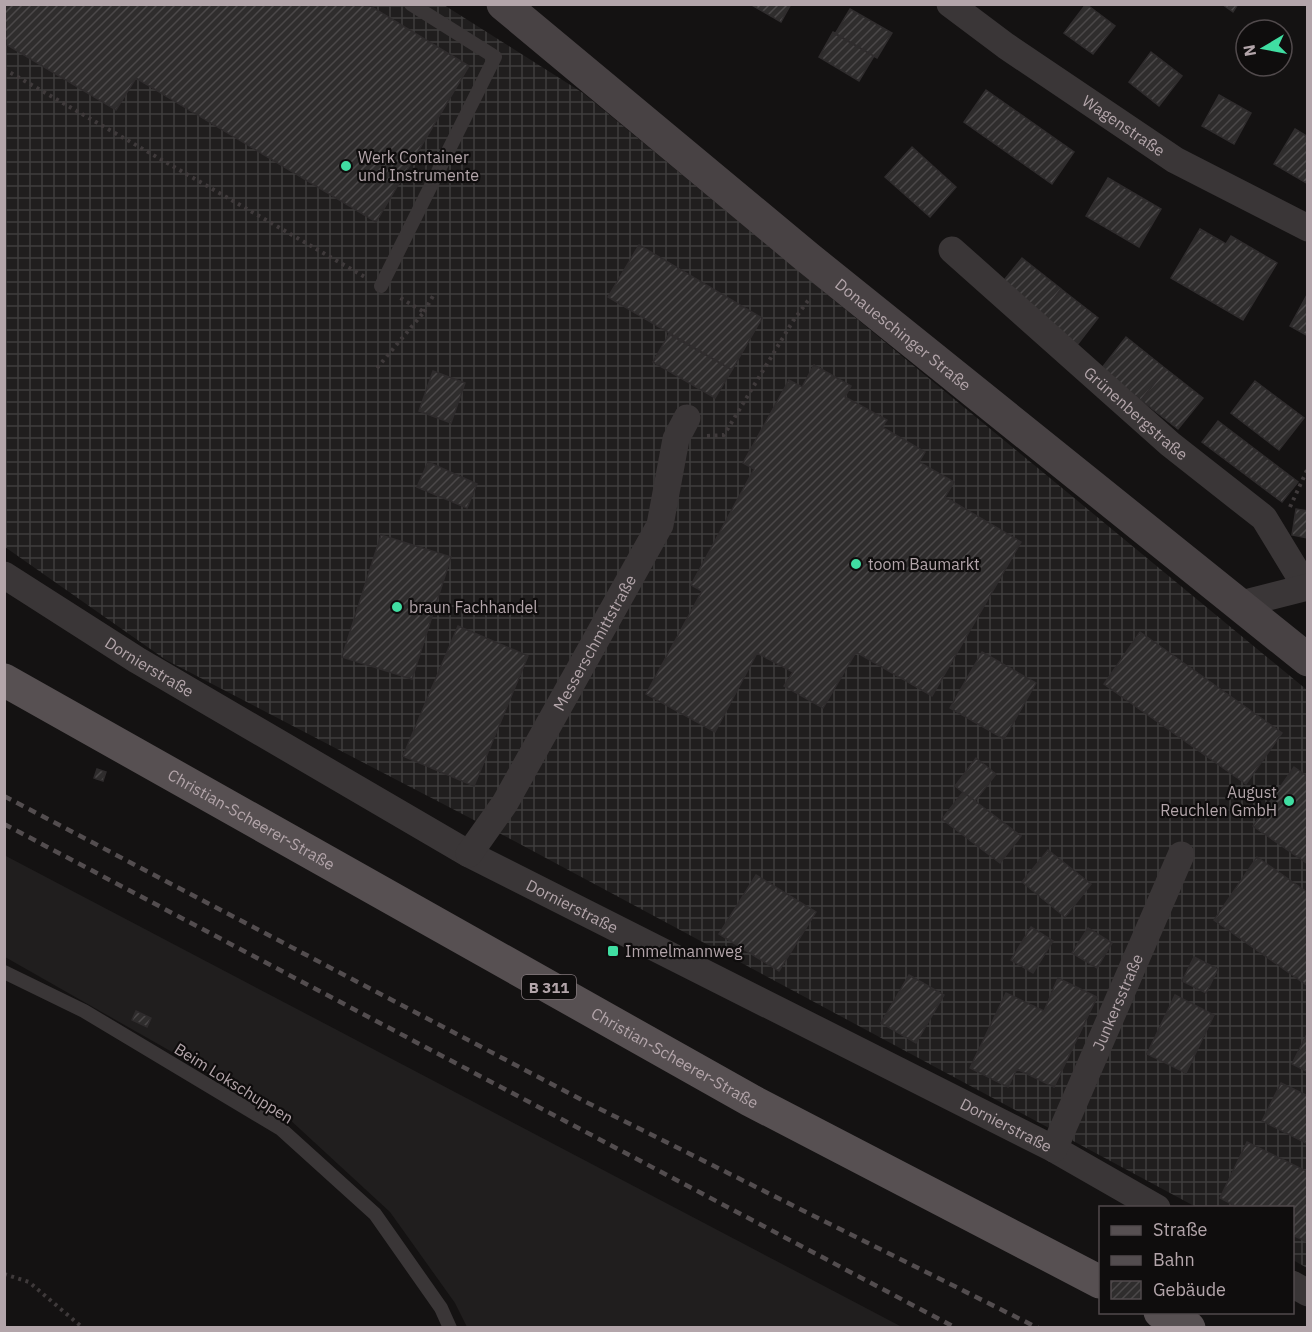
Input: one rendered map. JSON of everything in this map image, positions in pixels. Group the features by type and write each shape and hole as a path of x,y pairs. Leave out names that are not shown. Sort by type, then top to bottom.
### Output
{"main road":[{"name":"Christian-Scheerer-Straße","path":"4,680 750,1100 1099,1281"},
{"path":"1164,1314 1189,1328"}],"street":[{"name":"Donaueschinger Straße","path":"503,4 821,268 1308,660"},
{"name":"Wagenstraße","path":"950,4 1006,46 1175,160 1308,228"},
{"name":"Grünenbergstraße","path":"952,250 1170,444 1264,518 1307,587 1241,604"},
{"name":"Messerschmittstraße","path":"469,854 505,803 660,525 681,429"},
{"name":"Dornierstraße","path":"4,575 137,660 469,854 1054,1149 1154,1206"},
{"name":"Junkersstraße","path":"1054,1149 1181,855"},
{"path":"1294,1285 1308,1293"}],"lane":[{"path":"381,286 495,57 411,4"},
{"name":"Beim Lokschuppen","path":"4,972 84,1011 281,1129 375,1214 441,1308 450,1328"}],"path":[{"path":"4,69 424,312"},
{"path":"377,368 424,312 433,296"},
{"path":"681,429 724,435 793,321"},
{"path":"1276,538 1308,468"},
{"path":"4,1274 29,1282 83,1328"}],"shaded area":[{"path":"5,5 444,5 583,93 1307,690 1307,1268 1294,1261 1294,1206 1194,1206 518,843 166,660 5,547"},
{"path":"4,855 902,1327 467,1327 455,1303 390,1212 288,1118 5,957"}],"building":[{"name":"Werk Container und Instrumente","path":"4,4 367,4 469,66 376,222 136,78 116,110 4,43"},
{"path":"750,4 791,4 781,22"},
{"path":"1086,4 1115,26 1093,54 1064,33"},
{"path":"1222,4 1238,4 1233,12"},
{"path":"850,9 892,33 877,58 835,34"},
{"path":"833,32 874,56 859,81 819,57"},
{"path":"1151,52 1182,76 1159,106 1129,82"},
{"path":"986,90 1074,152 1052,184 964,122"},
{"path":"1219,95 1251,113 1234,144 1202,126"},
{"path":"1295,129 1308,137 1308,184 1274,164"},
{"path":"912,147 956,187 930,217 885,177"},
{"path":"1108,178 1161,209 1139,247 1086,216"},
{"path":"1200,229 1226,244 1231,236 1277,263 1243,320 1171,278"},
{"path":"639,245 762,318 732,370 608,297"},
{"path":"1022,258 1061,289 1037,320 997,289"},
{"path":"1061,289 1098,318 1074,349 1037,320"},
{"path":"1308,293 1308,336 1290,326"},
{"path":"669,334 732,370 715,398 653,362"},
{"path":"1126,337 1166,369 1141,400 1101,369"},
{"name":"toom Baumarkt","path":"814,365 851,386 845,397 887,420 882,427 925,452 919,462 954,482 945,497 1021,542 932,696 856,652 823,708 784,686 793,672 757,653 715,732 646,694 702,591 691,585 754,469 743,463 789,380 802,387"},
{"path":"1166,369 1203,398 1178,429 1141,400"},
{"path":"433,371 465,383 451,423 419,411"},
{"path":"1255,381 1304,418 1279,450 1231,413"},
{"path":"1218,421 1298,482 1282,502 1202,442"},
{"path":"428,462 477,484 467,508 417,487"},
{"path":"1296,509 1308,511 1308,538 1292,535"},
{"name":"braun Fachhandel","path":"381,535 451,557 412,679 342,657"},
{"path":"458,626 528,656 474,786 403,756"},
{"path":"1140,632 1282,733 1246,784 1104,684"},
{"path":"982,652 1036,683 1004,739 950,708"},
{"path":"976,758 996,774 975,801 955,786"},
{"name":"August Reuchlen GmbH","path":"1294,767 1308,777 1308,864 1253,826"},
{"path":"97,769 106,772 103,781 94,778"},
{"path":"963,792 1021,836 1000,863 942,819"},
{"path":"1048,850 1091,884 1065,917 1022,882"},
{"path":"1257,857 1308,893 1308,986 1214,920"},
{"path":"756,875 816,912 779,971 719,934"},
{"path":"1031,927 1053,941 1033,973 1011,960"},
{"path":"1088,928 1112,943 1097,968 1072,953"},
{"path":"1194,957 1218,969 1206,993 1182,981"},
{"path":"909,975 944,995 916,1043 881,1023"},
{"path":"1058,978 1097,997 1054,1087 1017,1069 1008,1087 970,1068 1006,993 1044,1011"},
{"path":"1175,995 1214,1015 1186,1073 1147,1054"},
{"path":"136,1011 151,1018 147,1027 132,1020"},
{"path":"1308,1032 1308,1072 1292,1064"},
{"path":"1281,1083 1308,1096 1308,1144 1262,1121"},
{"path":"1247,1142 1308,1172 1308,1242 1294,1236 1294,1206 1235,1206 1220,1198"}],"railway":[{"path":"4,796 584,1101 1038,1328"},
{"path":"4,824 956,1328"}],"place":[{"name":"Werk Container und Instrumente","path":"346,166"},
{"name":"toom Baumarkt","path":"856,564"},
{"name":"braun Fachhandel","path":"397,607"},
{"name":"August Reuchlen GmbH","path":"1289,801"},
{"name":"Immelmannweg","path":"613,951"}]}
